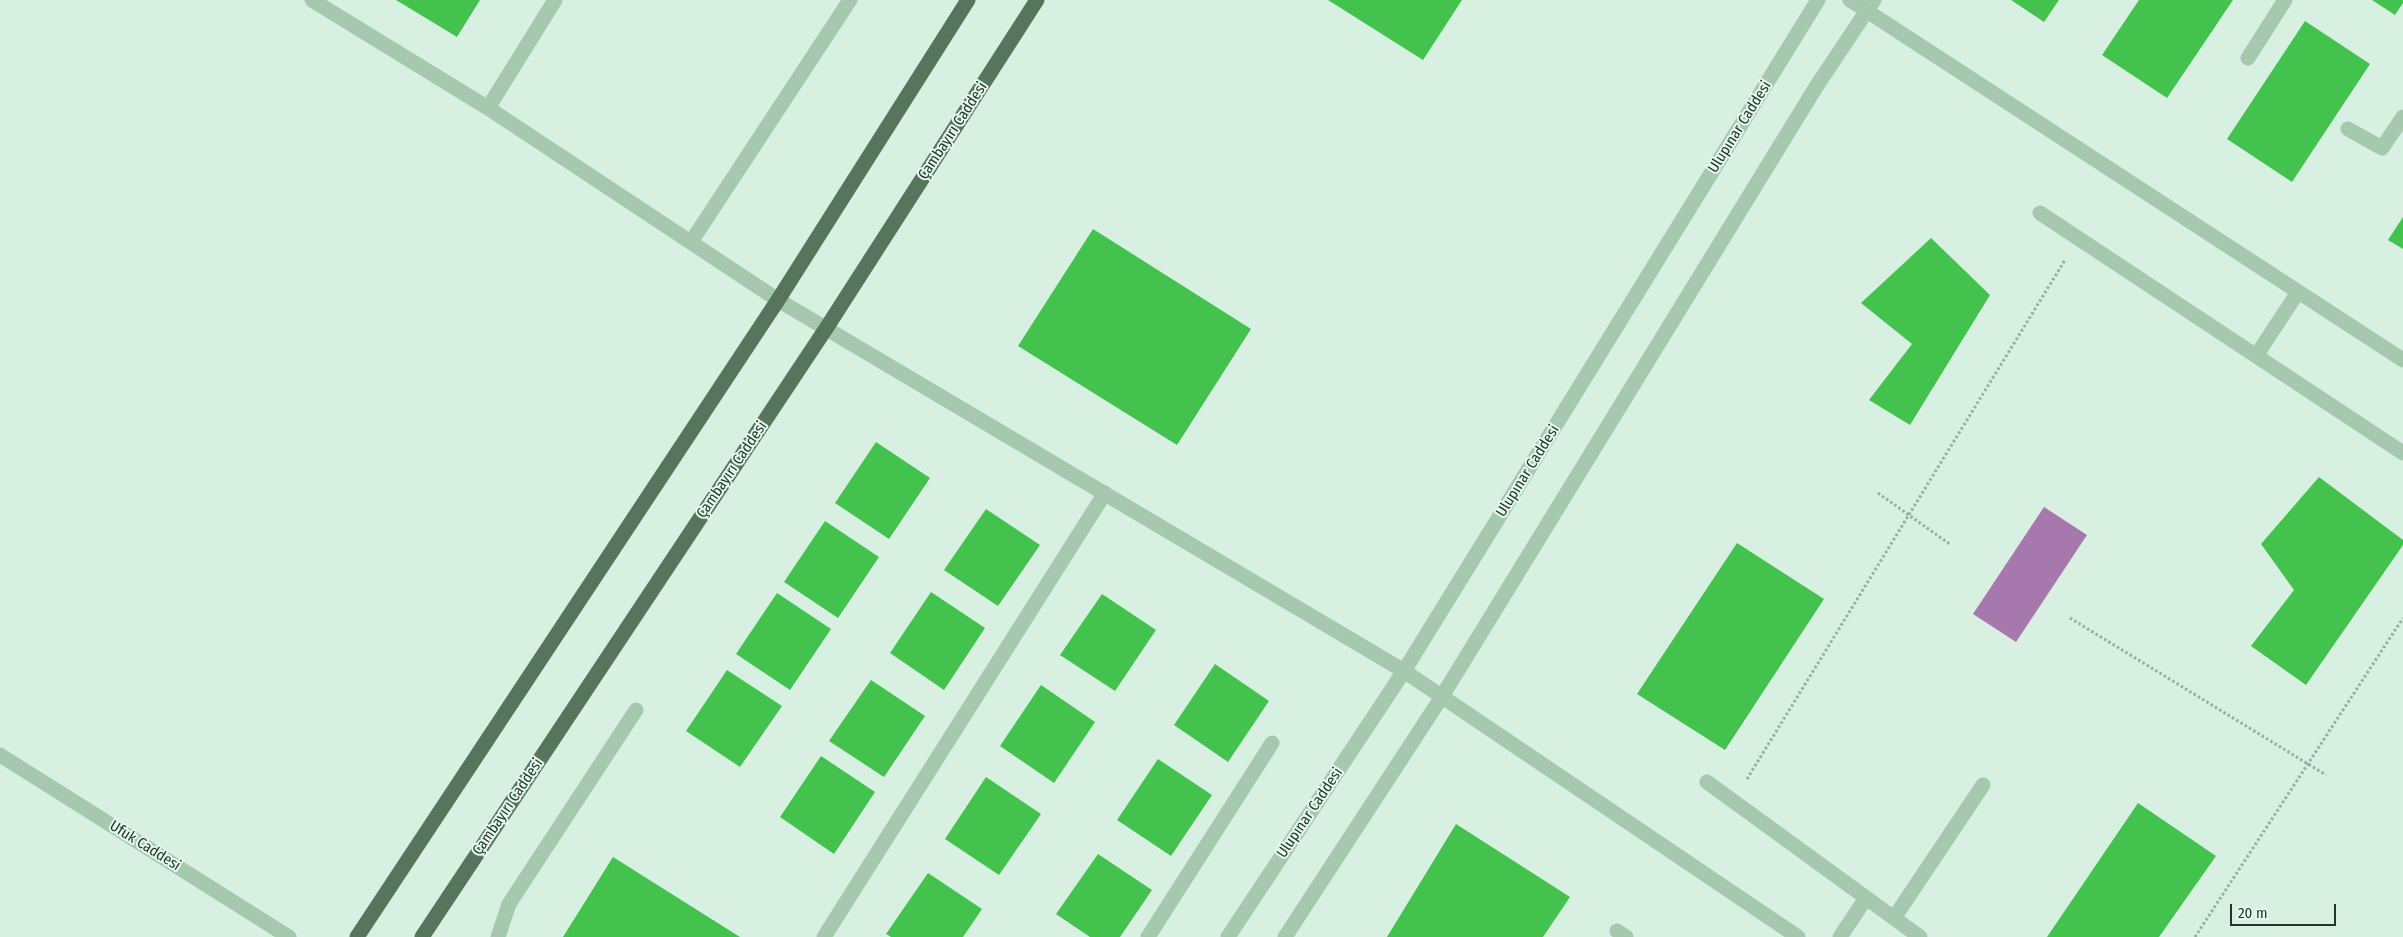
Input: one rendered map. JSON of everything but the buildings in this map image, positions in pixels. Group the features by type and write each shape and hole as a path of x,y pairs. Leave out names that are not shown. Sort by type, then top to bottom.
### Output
{"main road":[{"path":"357,937 778,300 968,0"},
{"name":"Çambayırı Caddesi","path":"422,937 827,327 1037,0"}],"street":[{"path":"312,0 488,108 778,300 827,327 1404,671 1441,698 1798,937"},
{"path":"488,108 555,0"},
{"path":"691,242 850,0"},
{"name":"Ulupınar Caddesi","path":"1228,937 1404,671 1818,0"},
{"path":"1850,0 1870,5 2298,292 2403,360"},
{"path":"2248,58 2285,0"},
{"path":"1285,937 1441,698 1816,87 1870,5"},
{"path":"2348,129 2382,148 2403,117"},
{"path":"2040,213 2403,453"},
{"path":"2256,356 2298,292"},
{"path":"824,937 1105,494"},
{"path":"498,937 509,904 636,710"},
{"path":"1148,937 1272,743"},
{"name":"Ufuk Caddesi","path":"0,755 290,937"},
{"path":"1707,782 1920,937"},
{"path":"1894,918 1983,785"},
{"path":"1840,937 1866,898"}],"path":[{"path":"1733,801 2078,238"},
{"path":"1878,493 1951,544"},
{"path":"2070,618 2326,775"},
{"path":"2194,937 2403,618"}],"shaded area":[{"path":"2044,507 2087,535 2016,642 1973,614"}]}
